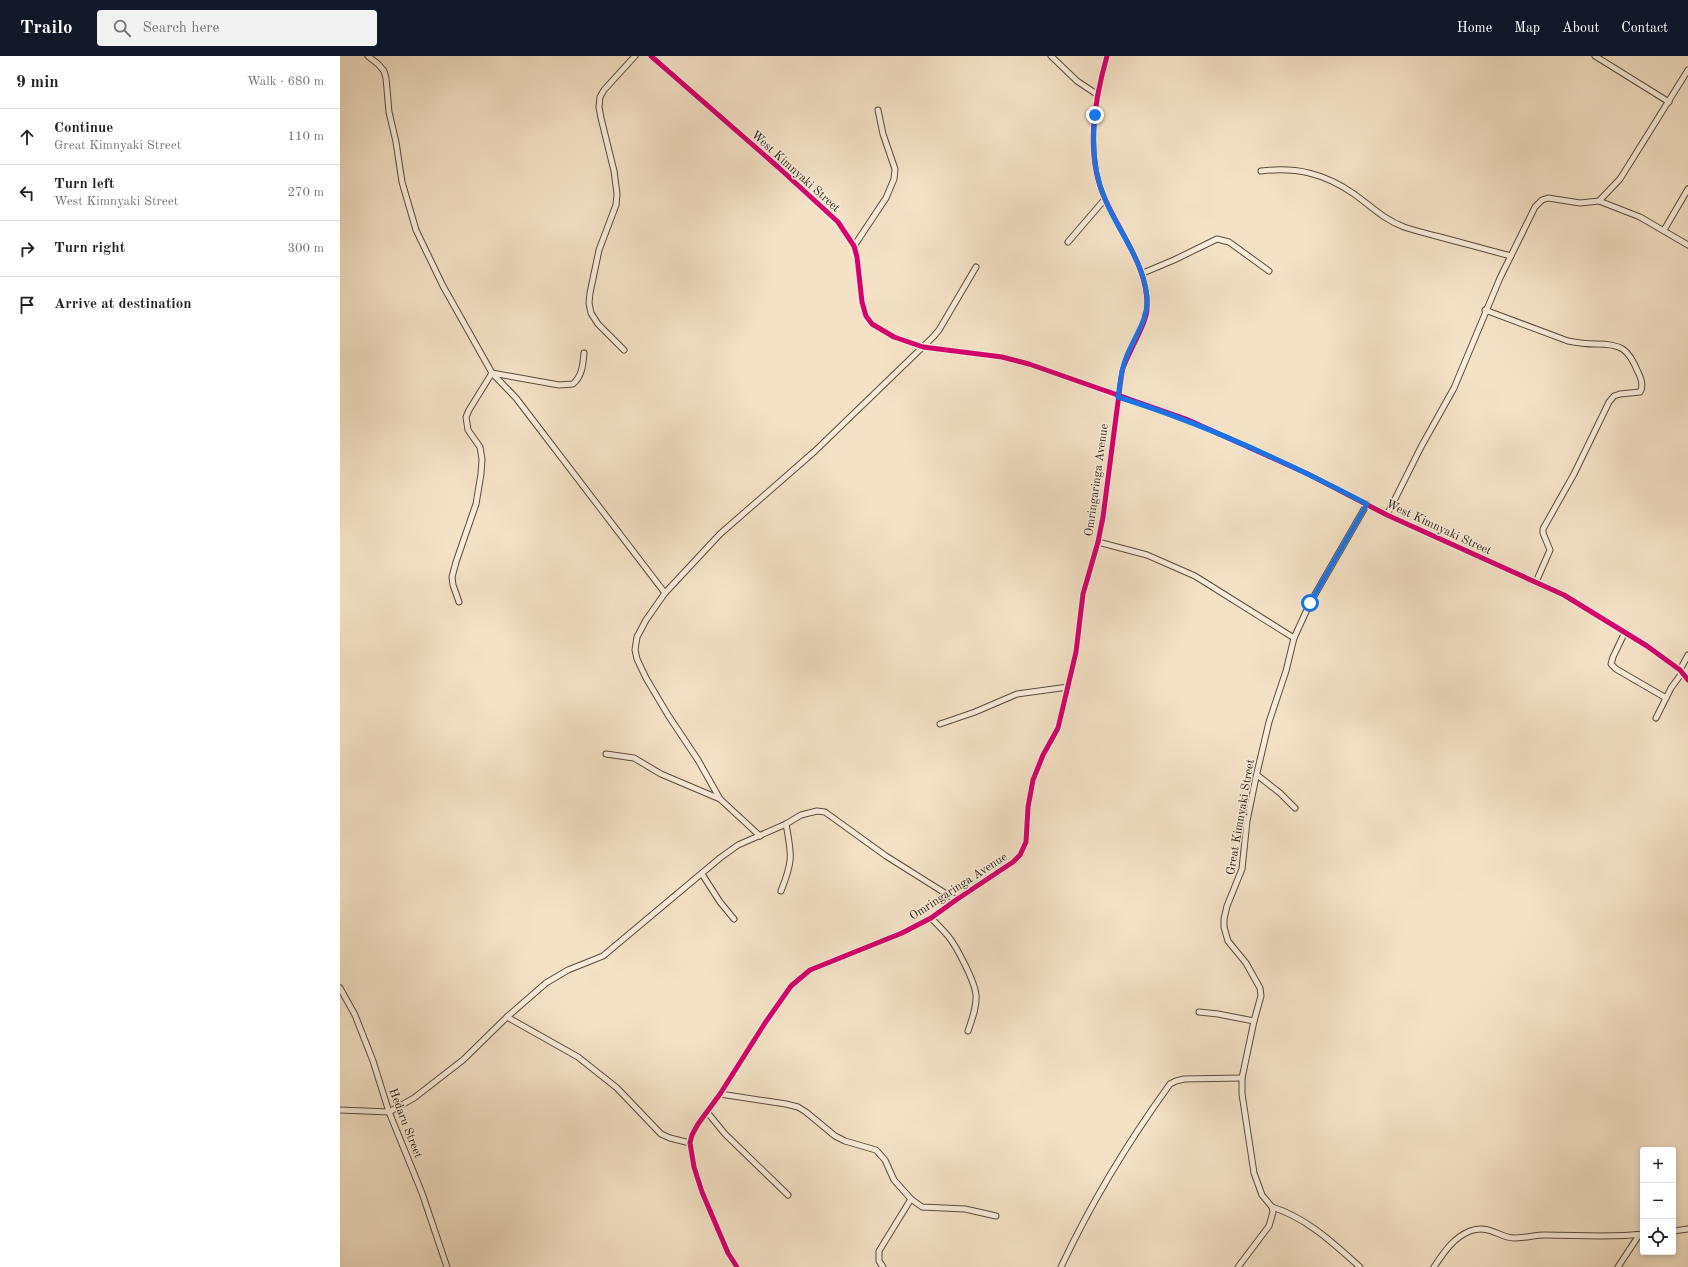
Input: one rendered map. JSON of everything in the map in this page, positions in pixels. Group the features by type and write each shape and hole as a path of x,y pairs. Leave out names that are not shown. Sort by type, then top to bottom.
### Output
{"street":[{"path":"368,56 381,67 386,78 389,112 396,142 402,182 416,230 443,286 492,373 516,398 665,593"},
{"path":"624,350 598,324 591,313 589,303 599,250 616,205 617,194 615,178 599,107 600,98 604,90 635,56"},
{"name":"West Kimnyaki Street","path":"651,56 829,213 846,233 854,246 857,257 862,302 866,316 872,324 894,337 923,347 1002,357 1063,376 1118,397 1186,419 1308,474 1387,515 1564,595 1625,632 1681,672 1688,680"},
{"path":"1051,56 1077,81 1098,95"},
{"name":"Omringaringa Avenue","path":"690,1143 692,1135 765,1023 791,986 801,977 810,970 891,938 931,918 1013,862 1022,852 1026,842 1028,807 1033,780 1043,755 1058,728 1078,641 1083,594 1098,542 1122,371 1126,358 1147,311 1147,297 1143,273 1104,199 1095,167 1093,131 1098,95 1107,56"},
{"path":"1595,56 1669,102"},
{"path":"1599,201 1620,179 1688,70"},
{"path":"854,246 886,198 894,179 895,169 878,110"},
{"path":"1261,170 1287,168 1309,172 1332,181 1353,194 1388,220 1406,227 1511,256"},
{"path":"1664,230 1688,189"},
{"path":"1387,515 1421,447 1454,388 1468,358 1485,310 1535,207 1542,200 1555,198 1580,203 1599,201 1640,217 1688,245"},
{"path":"1068,242 1104,199"},
{"path":"1143,273 1174,260 1217,238 1229,242 1269,271"},
{"path":"760,836 720,799 698,760 668,715 646,678 635,650 637,637 646,620 665,593 720,534 815,451 939,330 976,267"},
{"path":"1485,310 1568,341 1588,344 1613,344 1620,346 1627,351 1642,381 1642,389 1640,392 1624,393 1614,396 1604,411 1574,474 1543,529 1543,533 1550,550 1536,582"},
{"path":"492,373 532,381 571,385 576,382 579,377 584,353"},
{"path":"459,602 452,577 476,504 482,459 480,447 468,430 466,417 468,410 492,373"},
{"name":"Great Kimnyaki Street","path":"1272,1207 1262,1195 1254,1173 1242,1094 1242,1078 1261,996 1260,988 1246,963 1228,941 1224,928 1227,906 1242,869 1247,821 1256,775 1269,722 1286,671 1294,638 1310,603 1367,504"},
{"path":"1098,542 1147,555 1195,576 1294,638"},
{"path":"1625,632 1611,664 1616,669 1666,698"},
{"path":"1656,718 1681,672 1688,655"},
{"path":"940,724 975,712 1014,695 1068,686"},
{"path":"606,754 634,758 661,774 720,799"},
{"path":"1256,775 1280,793 1295,808"},
{"path":"340,1110 390,1112 414,1098 463,1060 507,1017 546,984 568,970 603,956 738,845 786,824 801,815 817,811 825,812 886,856 956,900"},
{"path":"781,891 791,864 790,844 786,824"},
{"path":"702,874 734,919"},
{"path":"931,918 954,945 973,984 976,994 976,1004 968,1031"},
{"name":"Hedaru Street","path":"340,988 354,1015 422,1193 447,1267"},
{"path":"1199,1012 1227,1015 1254,1021"},
{"path":"507,1017 578,1057 618,1088 661,1134 690,1143 694,1167 702,1192 728,1253 737,1267"},
{"path":"1061,1267 1077,1233 1104,1185 1141,1125 1170,1084 1184,1079 1242,1078"},
{"path":"720,1094 798,1107 835,1136 845,1141 876,1150 885,1160 894,1180 911,1199 922,1207 965,1209 996,1216"},
{"path":"707,1112 725,1134 788,1196"},
{"path":"883,1267 879,1261 879,1251 911,1199"},
{"path":"1238,1267 1269,1226 1273,1217 1272,1207 1300,1218 1323,1234 1360,1267"},
{"path":"1434,1267 1447,1248 1461,1236 1478,1229 1500,1233 1512,1238 1540,1235 1640,1235"},
{"path":"1676,1231 1688,1229"},
{"path":"1618,1267 1640,1236"}],"cycle path":[{"path":"651,56 778,167 838,222 854,246 857,257 862,302 866,316 872,324 894,337 923,347 1002,357 1029,364 1186,419 1308,474 1387,515 1564,595 1647,646 1680,670 1688,680"},
{"path":"737,1267 728,1253 702,1192 694,1167 690,1143 692,1135 698,1124 720,1094 765,1023 791,986 810,970 902,933 931,918 1013,862 1020,855 1026,842 1028,807 1033,780 1043,755 1058,728 1076,652 1083,594 1098,542 1103,517 1122,371 1144,322 1147,309 1144,280 1139,266 1105,199 1095,165 1093,147 1095,110 1107,56"}],"route":[{"path":"1095,115 1093,131 1095,167 1098,182 1104,199 1143,273 1147,297 1147,311 1144,321 1126,358 1120,380 1118,397 1186,419 1308,474 1367,504 1310,603"}]}
